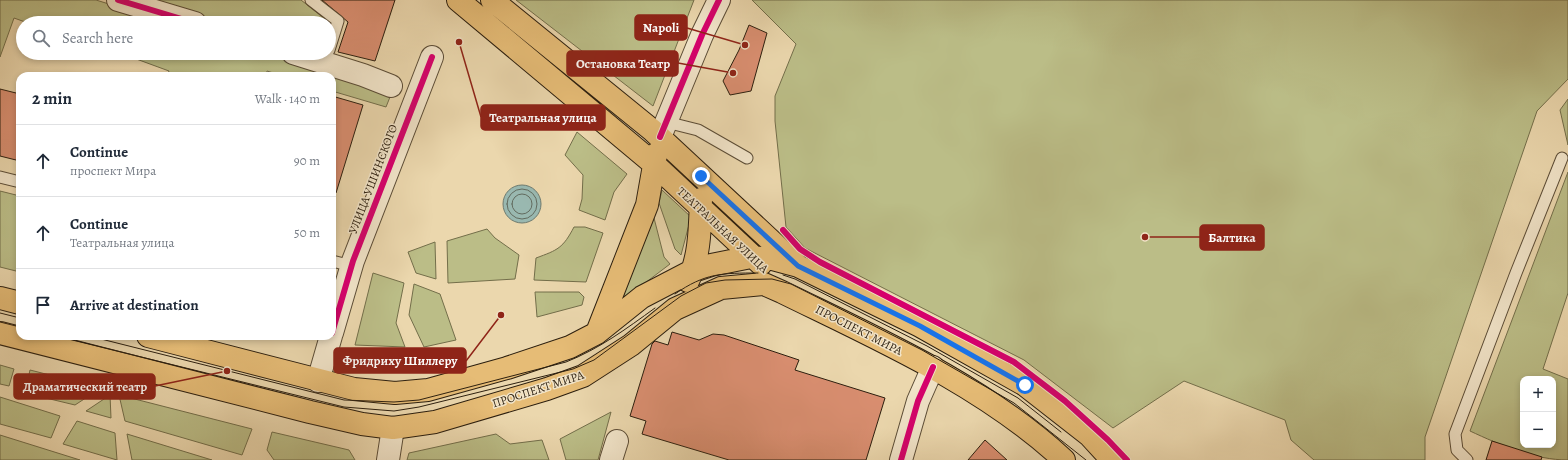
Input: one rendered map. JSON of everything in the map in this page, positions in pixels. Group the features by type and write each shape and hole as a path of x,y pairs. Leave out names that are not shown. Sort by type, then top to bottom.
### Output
{"main road":[{"name":"ТЕАТРАЛЬНАЯ УЛИЦА","path":"458,0 654,164 751,257 768,270 782,292"},
{"name":"ТЕАТРАЛЬНАЯ УЛИЦА","path":"492,0 663,130 701,176 798,266"},
{"path":"597,333 647,205 654,164 663,130"},
{"path":"675,309 692,271 700,224 701,176"},
{"path":"163,340 318,381 354,389 395,393 428,390 507,368 570,347 597,333 642,297 692,271 751,257 772,259 798,266 920,326 1025,385 1089,435 1112,460"},
{"name":"ПРОСПЕКТ МИРА","path":"27,340 310,412 362,424 393,428 435,422 548,389 583,376 631,345 675,309 721,288 764,284 933,368 1015,419 1064,460"},
{"path":"0,298 16,302"},
{"name":"ПРОСПЕКТ МИРА","path":"0,333 16,337"},
{"path":"310,412 318,381"},
{"path":"393,428 395,393"}],"street":[{"path":"118,0 172,16"},
{"path":"663,130 718,0"},
{"name":"УЛИЦА УШИНСКОГО","path":"336,305 342,264 396,147 432,57"},
{"path":"336,60 363,74 392,86"},
{"path":"318,381 328,346"},
{"path":"901,460 918,401 933,368"},
{"path":"388,460 393,428"}],"lane":[{"path":"312,0 332,16"},
{"path":"663,130 698,130 747,158"},
{"path":"1467,460 1457,450 1455,434 1516,273 1562,158"},
{"path":"0,177 16,181"}],"green space":[{"path":"0,0 96,0 147,16 16,16 0,57"},
{"path":"138,0 301,0 321,16 193,16"},
{"path":"516,0 694,0 653,106"},
{"path":"752,0 1568,0 1568,79 1537,111 1425,437 1425,460 1314,460 1291,440 1285,420 1184,381 1113,428 1024,360 805,248 786,227 775,121 775,96 796,44"},
{"path":"139,60 290,60 327,72 169,72"},
{"path":"336,76 390,97 386,107 336,92"},
{"path":"1568,99 1568,145 1560,110"},
{"path":"577,132 627,174 614,192 605,220 579,210 582,199 583,175 565,155"},
{"path":"1568,172 1568,293 1543,369 1568,379 1568,460 1530,455 1470,431"},
{"path":"662,190 691,217 681,255 675,249 659,203"},
{"path":"0,191 16,195 16,271 0,267"},
{"path":"654,218 664,257 670,264 620,302"},
{"path":"574,227 585,227 603,233 586,282 534,280 536,258 550,253 563,244"},
{"path":"487,229 495,238 519,255 515,279 448,283 447,241"},
{"path":"435,242 436,279 416,273 408,252"},
{"path":"373,273 404,283 396,323 405,347 355,345"},
{"path":"414,284 440,294 456,340 424,347 409,315"},
{"path":"535,292 579,292 584,297 582,305 537,317"},
{"path":"0,365 14,369 9,386 0,384"},
{"path":"30,370 101,388 75,405 25,393"},
{"path":"110,395 111,418 86,411"},
{"path":"119,395 252,429 242,455 125,421"},
{"path":"0,397 60,416 51,438 0,424"},
{"path":"611,412 598,460 566,460 560,439"},
{"path":"77,421 115,433 117,460 63,444"},
{"path":"272,432 349,450 355,460 274,460 267,450"},
{"path":"127,434 212,460 132,460"},
{"path":"496,434 510,444 542,440 549,460 407,460 409,453"},
{"path":"0,435 80,460 0,460"}],"water":[{"path":"518,185 526,185 533,188 538,193 541,204 538,215 533,220 526,223 518,223 511,220 506,215 503,208 503,200 506,193 511,188"}],"building":[{"path":"322,0 395,0 375,61 338,52 348,22"},
{"path":"749,25 767,33 751,91 730,95 723,81 739,50"},
{"path":"0,89 16,93 16,160 0,156"},
{"path":"336,97 363,105 336,193"},
{"path":"672,332 699,340 713,334 724,335 799,360 795,370 885,398 866,460 729,460 642,434 646,421 630,416 652,344 655,341 668,345"},
{"path":"985,440 1007,460 968,460"},
{"path":"1492,441 1542,457 1541,460 1486,460"}],"tram line":[{"path":"675,294 705,278 734,273 758,273"},
{"path":"783,275 795,279 927,346 1018,398 1061,432"},
{"path":"72,340 344,407 394,411 419,407 573,369 594,360 681,296 706,283 725,280 772,279 791,284 922,350 1014,403 1086,460"},
{"path":"105,340 344,400 394,402 419,400 566,362 601,345 655,308"},
{"path":"0,313 16,317"},
{"path":"0,322 16,326"}],"cycle path":[{"path":"118,0 172,16"},
{"path":"660,137 702,35 719,0"},
{"path":"336,319 353,261 432,57"},
{"path":"783,230 800,249 820,262 1014,362 1065,401 1108,440 1127,460"},
{"path":"901,460 918,401 933,367"}],"place":[{"name":"Театральная улица","path":"459,42"},
{"name":"Napoli","path":"745,45"},
{"name":"Остановка Театр","path":"733,73"},
{"name":"Балтика","path":"1145,237"},
{"name":"Фридриху Шиллеру","path":"501,315"},
{"name":"Драматический театр","path":"227,371"}],"route":[{"path":"701,176 798,266 920,326 1025,385"}]}
